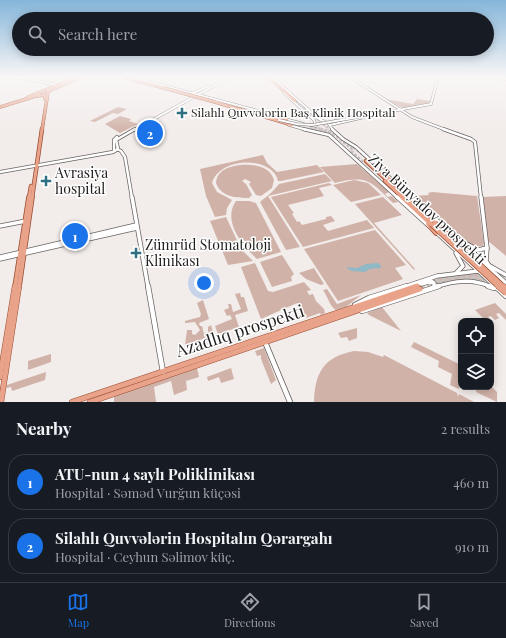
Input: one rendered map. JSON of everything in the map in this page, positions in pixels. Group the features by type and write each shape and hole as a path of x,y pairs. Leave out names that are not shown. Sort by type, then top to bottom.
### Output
{"main road":[{"path":"0,107 35,96"},
{"path":"1,402 26,221 46,96"},
{"path":"0,377 47,96"},
{"path":"116,149 116,140 118,137 192,96 295,124 312,125 392,111"},
{"path":"194,96 292,125"},
{"path":"196,98 201,96 313,126"},
{"path":"290,96 296,101 300,108 314,121 316,125 308,127 312,130"},
{"path":"380,96 415,118 470,139 475,143 488,264 506,286 498,287 490,282"},
{"path":"324,121 333,122 423,106 432,103 434,96"},
{"name":"Ziya Bünyadov prospekti","path":"296,101 324,121 343,139 353,144 499,277"},
{"path":"216,102 286,120"},
{"path":"230,104 271,118"},
{"path":"300,108 300,106 305,107"},
{"path":"242,110 312,130"},
{"path":"298,122 306,127 302,128"},
{"path":"330,126 329,124 333,122"},
{"name":"Ziya Bünyadov prospekti","path":"312,130 328,134 333,138 506,297"},
{"path":"0,172 110,154 116,149"},
{"path":"116,149 123,153 126,164 136,226 165,374"},
{"name":"Ziya Bünyadov prospekti","path":"416,208 391,180 366,161 416,208 506,286"},
{"path":"391,180 425,210"},
{"path":"416,208 436,233"},
{"path":"0,226 26,221"},
{"name":"Ziya Bünyadov prospekti","path":"433,223 506,293"},
{"path":"0,258 136,226"},
{"path":"452,235 472,248 482,250 487,248"},
{"path":"452,235 497,272 506,275"},
{"path":"448,244 460,258 463,266 460,271 452,274"},
{"path":"418,285 432,278 478,271 489,272 499,277"},
{"path":"485,278 483,273 489,272"},
{"path":"418,285 432,278"},
{"path":"428,281 433,282 434,287"},
{"path":"348,312 370,309 454,281 481,282 490,285 506,297"},
{"path":"418,285 422,289 426,290"},
{"name":"Azadlıq prospekti","path":"90,402 224,353 348,312 418,285"},
{"path":"264,340 290,402"},
{"name":"Azadlıq prospekti","path":"72,402 165,374"}],"shaded area":[{"path":"385,99 413,104 417,99 431,101 428,104 403,108"},
{"path":"118,107 127,109 118,114 113,113 95,122 90,121"},
{"path":"120,116 131,119 129,121 138,124 120,133 105,124"},
{"path":"263,155 267,163 277,172 317,165 324,172 278,181 274,173 267,167 257,164 246,162 225,168 217,174 212,183 217,192 232,200 227,208 226,215 215,217 206,196 200,169"},
{"path":"357,164 389,192 385,194 388,197 392,196 398,202 393,203 379,189 362,180 335,183 320,167"},
{"path":"251,165 265,169 272,175 274,180 272,188 261,196 256,195 249,184 251,182 245,179 242,181 246,184 252,195 249,198 239,198 225,194 218,188 216,183 219,175 221,172 233,166"},
{"path":"325,174 332,181 268,196 300,247 286,250 260,202 279,184"},
{"path":"354,180 368,183 381,195 351,202 333,185"},
{"path":"329,183 332,185 319,188 324,196 288,205 294,213 292,214 297,222 299,221 302,225 326,219 326,217 331,216 335,221 323,225 328,231 367,220 374,228 303,247 271,197"},
{"path":"432,192 477,196 484,243 483,246 475,246 456,236 413,196 429,195 428,193"},
{"path":"506,196 506,256 487,240 483,197"},
{"path":"383,197 402,215 374,223 415,269 414,270 355,204"},
{"path":"236,201 249,201 256,203 281,252 257,259 245,247 236,232 231,217 232,209"},
{"path":"226,217 241,249 253,261 228,265 210,221"},
{"path":"375,230 406,265 395,268 403,279 338,301 304,249"},
{"path":"282,255 294,274 291,277 292,281 272,287 260,262"},
{"path":"255,263 268,291 273,292 304,282 311,290 307,291 309,295 313,294 316,301 324,309 325,313 321,315 320,313 306,318 297,303 261,319 241,267"},
{"path":"314,268 324,284 321,285 306,279 299,273"},
{"path":"478,273 487,281 461,280 449,281 436,285 431,280 436,278"},
{"path":"327,289 337,304 361,295 346,307 336,310 323,290"},
{"path":"240,293 241,297 244,297 248,311 235,315 239,327 218,334 215,326 232,319 230,315 227,316 224,310 229,308 228,304 231,304 233,312 241,309 235,294"},
{"path":"203,300 209,319 199,323 200,326 202,326 204,334 208,332 208,327 211,325 214,335 185,345 187,330 192,330 192,334 195,335 200,330 195,322 185,323 185,321 200,317 201,314 197,303"},
{"path":"495,303 506,314 506,320 499,313 496,314 499,318 495,320 491,316 488,317 489,318 483,318 475,310"},
{"path":"382,307 401,331 367,313"},
{"path":"357,328 357,338 349,341 347,337 341,338 338,333"},
{"path":"414,342 458,364 458,389 450,385 452,374 438,367 439,361 411,347"},
{"path":"264,348 276,380 271,384 261,359 261,355 257,356 255,351"},
{"path":"354,351 368,352 383,357 384,355 457,393 458,397 459,394 474,402 314,402 316,382 323,368 335,357"},
{"path":"51,354 51,362 28,370 28,361"},
{"path":"197,368 199,377 186,381 187,390 174,395 171,381 154,387 156,402 114,402 114,396"},
{"path":"231,368 234,379 221,383 219,377 208,381 207,377"},
{"path":"46,372 45,380 12,391 11,387 6,388 7,385"},
{"path":"494,389 497,392 497,402 476,392 476,390"}],"water":[{"path":"378,263 381,268 370,269 365,272 351,271 346,267 357,268 366,264"}],"tunnel":[{"path":"297,101 329,129"},
{"path":"292,125 312,129"},
{"path":"311,126 324,130"},
{"path":"312,129 328,132 334,136"},
{"path":"320,129 324,130"},
{"path":"324,130 336,133"},
{"path":"333,133 354,151"},
{"path":"350,144 369,160"},
{"path":"351,151 363,162"},
{"path":"430,282 454,276 487,277"},
{"path":"430,286 451,279 489,280"},
{"path":"420,289 430,286"}],"place":[{"name":"Silahlı Quvvələrin Baş Klinik Hospitalı","path":"182,113"},
{"name":"Silahlı Quvvələrin Hospitalın Qərargahı","path":"150,133"},
{"name":"Avrasiya hospital","path":"46,181"},
{"name":"ATU-nun 4 saylı Poliklinikası","path":"75,236"},
{"name":"Zümrüd Stomatoloji Klinikası","path":"136,253"}]}
